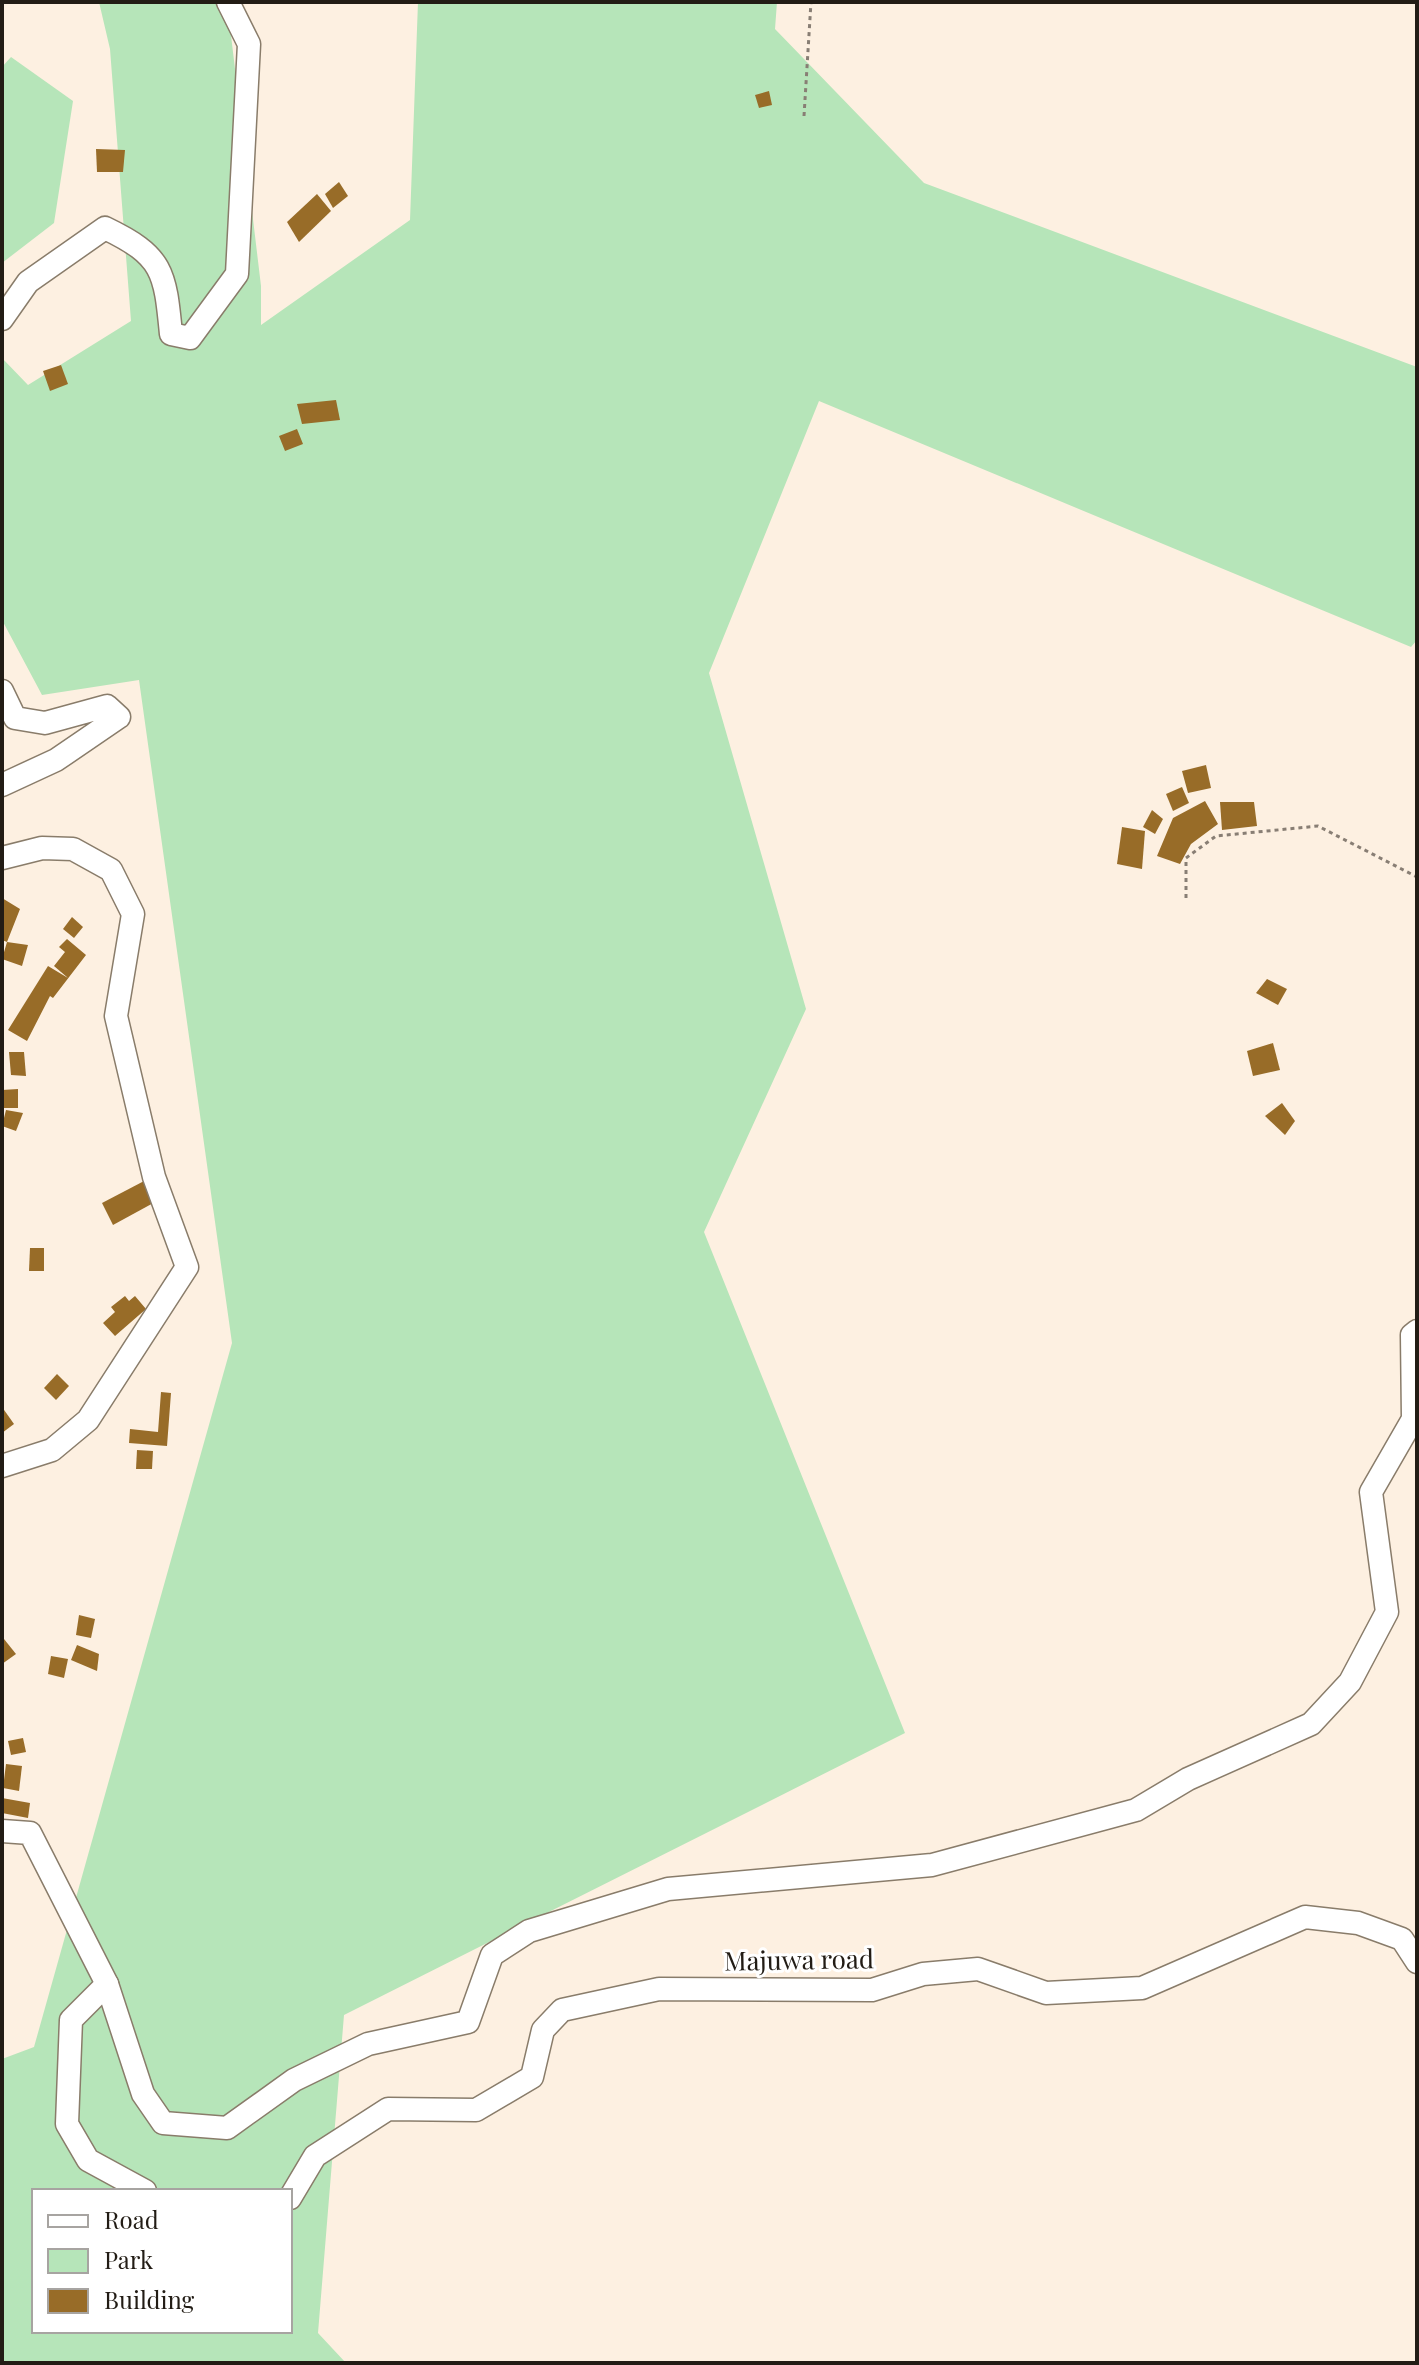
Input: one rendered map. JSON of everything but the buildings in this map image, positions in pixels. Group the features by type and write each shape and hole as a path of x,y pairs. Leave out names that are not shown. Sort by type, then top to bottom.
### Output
{"street":[{"path":"2,319 28,282 105,228 139,244 161,268 171,334 190,338 237,274 249,44 228,2"},
{"path":"2,691 15,718 45,723 107,706 119,717 56,760 2,785"},
{"path":"2,858 42,848 73,849 111,870 133,914 116,1016 154,1177 187,1267 88,1420 52,1450 2,1466"},
{"path":"2,1831 30,1833 107,1984 143,2094 163,2123 227,2128 294,2080 368,2044 468,2022 492,1955 529,1931 668,1889 932,1865 1136,1810 1188,1779 1311,1724 1350,1682 1387,1612 1371,1492 1413,1419 1412,1335 1417,1331"},
{"name":"Majuwa road","path":"292,2195 315,2156 388,2109 476,2110 532,2077 543,2030 562,2010 659,1989 872,1990 923,1974 978,1969 1046,1993 1142,1988 1305,1917 1358,1923 1402,1939 1417,1962"},
{"path":"107,1984 71,2020 67,2124 88,2160 141,2189"}],"path":[{"path":"804,116 811,2"},
{"path":"1186,898 1186,858 1216,836 1318,826 1417,877"}],"green space":[{"path":"99,2 227,2 261,286 261,325 410,220 418,2 777,2 775,29 924,183 1417,367 1417,640 1411,647 819,401 709,673 806,1009 704,1232 905,1733 344,2015 318,2333 346,2363 2,2363 2,2059 34,2047 232,1343 139,680 42,695 2,620 2,358 28,385 131,321 110,49"},
{"path":"11,57 73,101 54,223 2,263 2,67"}]}
